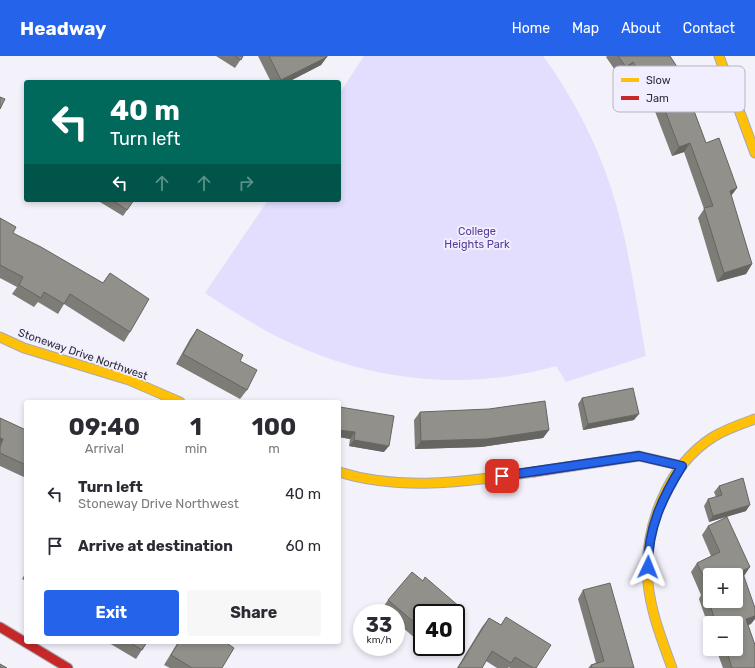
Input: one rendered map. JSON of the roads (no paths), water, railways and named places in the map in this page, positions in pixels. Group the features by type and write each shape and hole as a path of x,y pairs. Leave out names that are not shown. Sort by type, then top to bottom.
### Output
{"street":[{"path":"720,56 724,66"},
{"path":"740,112 755,153"},
{"name":"Stoneway Drive Northwest","path":"0,337 24,348 129,380 175,400"},
{"path":"672,668 653,612 648,583 648,551 651,530 667,490 682,466 702,445 730,428 755,418"},
{"path":"341,473 355,477 416,484 472,481 639,456 682,466"},
{"path":"0,627 24,641"},
{"path":"28,644 68,668"}],"park label":[{"name":"College Heights Park","path":"477,237"}]}
